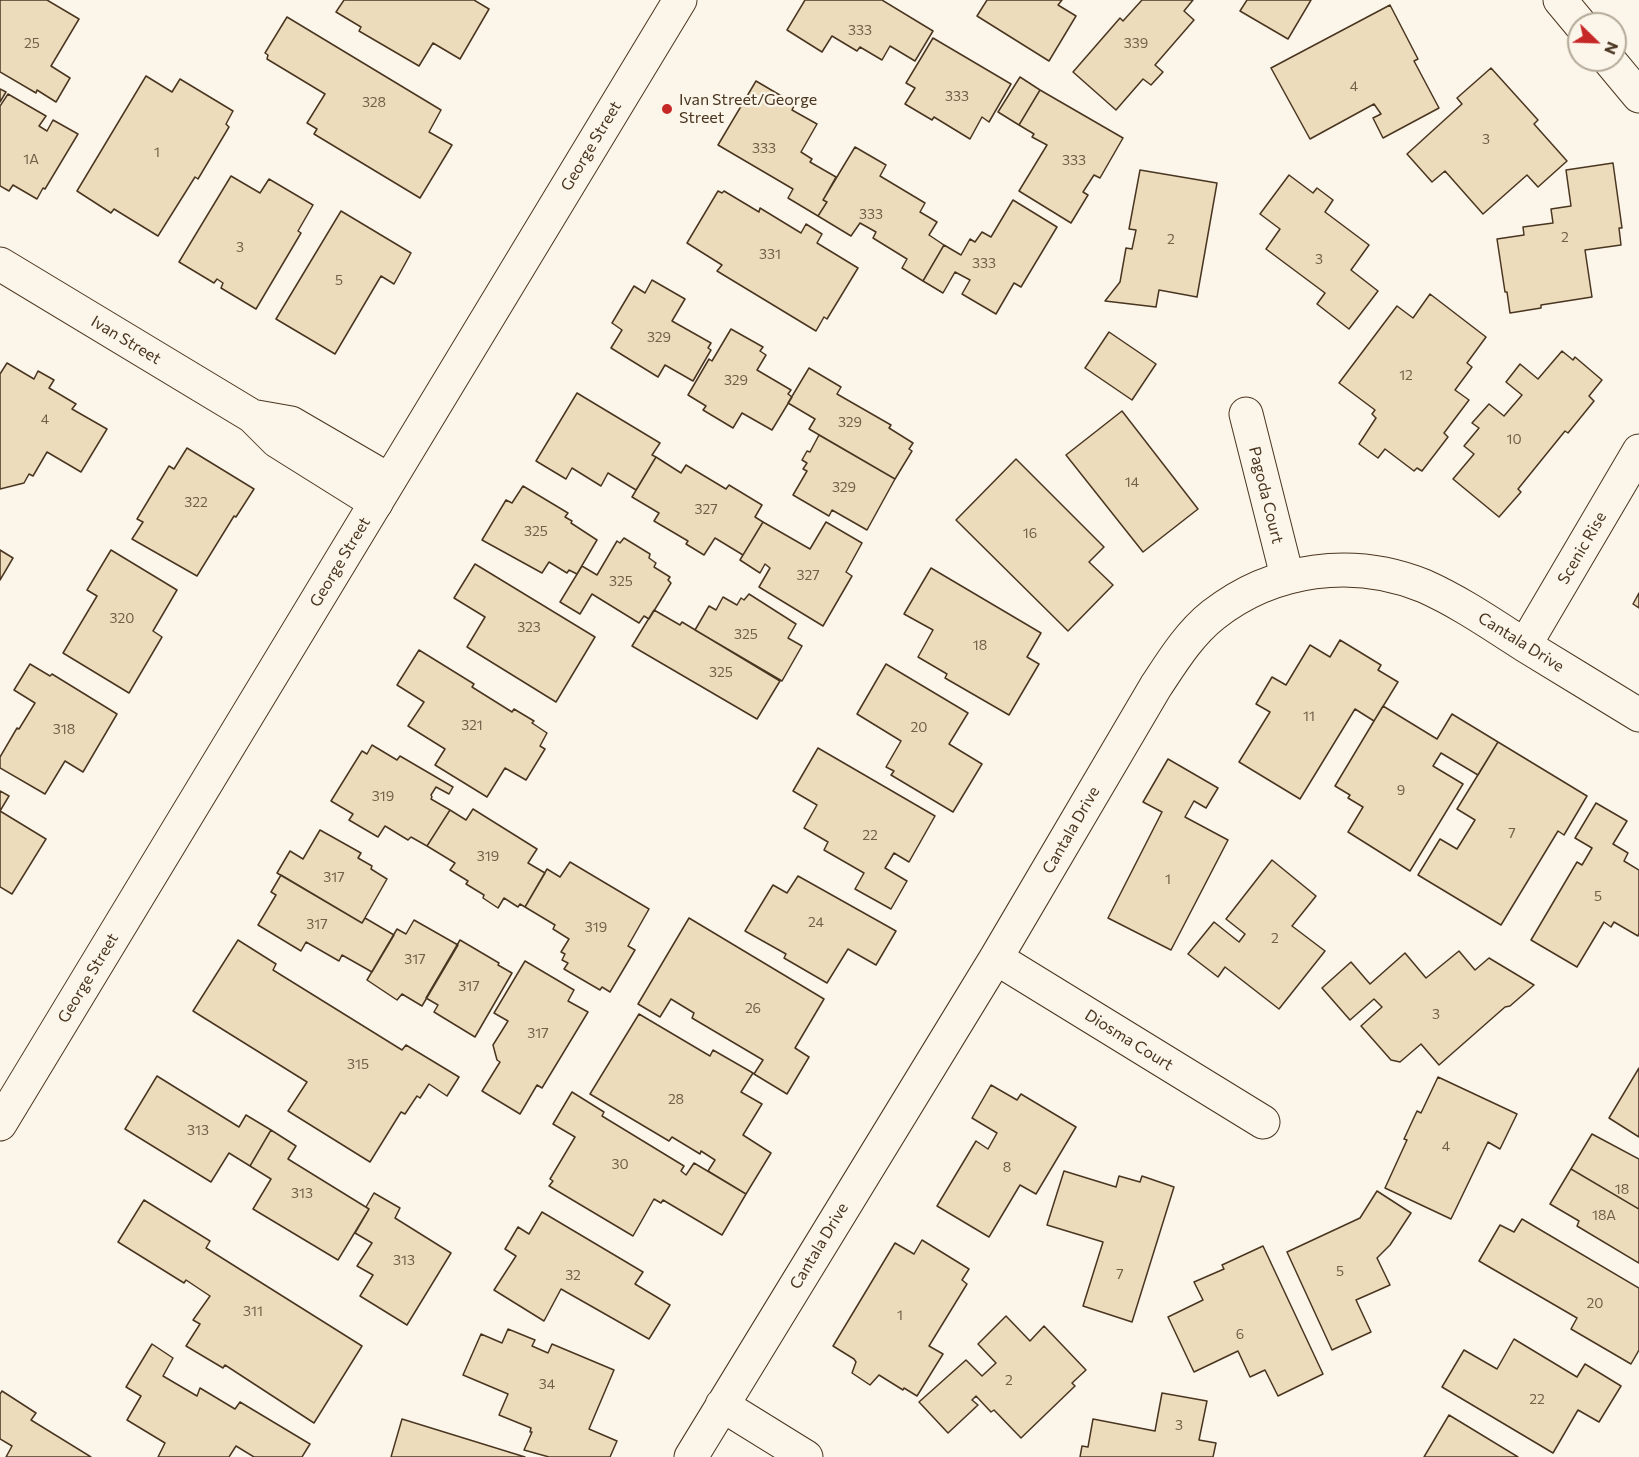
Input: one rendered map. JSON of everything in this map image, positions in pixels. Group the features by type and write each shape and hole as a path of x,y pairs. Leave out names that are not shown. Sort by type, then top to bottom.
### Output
{"street":[{"name":"George Street","path":"0,1124 680,0"},
{"path":"1560,0 1570,12"},
{"path":"1619,72 1639,96"},
{"name":"Ivan Street","path":"0,264 252,416 277,441 382,492"},
{"name":"Pagoda Court","path":"1246,414 1287,576"},
{"name":"Scenic Rise","path":"1525,645 1639,451"},
{"name":"Cantala Drive","path":"691,1457 996,958 1156,686 1181,649 1212,616 1248,593 1287,576 1325,570 1376,572 1423,586 1465,607 1639,715"},
{"name":"Diosma Court","path":"996,958 1263,1122"},
{"path":"722,1405 807,1457"}],"building":[{"path":"0,0 47,0 79,19 51,66 70,78 56,102 0,72"},
{"path":"344,0 474,0 489,9 460,59 433,43 419,66 359,31 361,27 336,12"},
{"path":"805,0 882,0 933,31 915,61 890,46 882,60 860,47 857,51 832,36 822,52 787,30"},
{"path":"987,0 1062,0 1058,5 1076,16 1049,61 977,16"},
{"path":"1142,0 1193,0 1184,11 1194,20 1155,65 1163,72 1151,85 1143,79 1116,110 1073,72 1120,18 1123,21"},
{"path":"1247,0 1311,0 1288,39 1240,11"},
{"path":"1390,5 1418,59 1414,61 1439,108 1383,138 1373,118 1381,114 1374,104 1310,139 1271,68"},
{"path":"287,17 441,110 429,132 452,145 420,198 314,134 317,129 307,123 325,94 267,59 268,55 265,53"},
{"path":"933,38 1011,84 989,122 982,117 970,139 934,117 932,120 905,104 915,88 906,83"},
{"path":"1491,68 1538,120 1534,124 1567,161 1538,187 1527,175 1483,214 1445,171 1432,182 1407,154 1462,104 1457,98"},
{"path":"146,76 172,92 180,79 233,111 226,124 229,127 198,179 195,177 158,236 114,209 111,213 77,191"},
{"path":"1020,77 1040,90 1019,125 998,112"},
{"path":"756,81 795,104 792,110 817,124 801,152 812,159 810,162 836,177 823,200 827,202 818,216 788,198 793,189 718,145"},
{"path":"0,89 6,92 0,102"},
{"path":"1040,90 1123,138 1100,178 1094,175 1083,192 1088,195 1071,223 1019,191 1047,145 1032,137 1034,134 1019,125"},
{"path":"8,94 46,116 39,126 47,131 53,120 78,134 37,199 13,185 9,191 0,186 0,106"},
{"path":"855,147 886,165 880,176 925,203 920,212 937,222 929,235 944,245 923,281 902,268 907,259 873,238 876,232 860,223 851,236 818,216 827,202 823,200"},
{"path":"1613,163 1622,228 1619,228 1621,245 1585,250 1592,297 1541,305 1541,308 1510,313 1497,239 1524,235 1523,227 1553,223 1551,209 1571,206 1566,170"},
{"path":"1140,170 1217,183 1197,297 1159,290 1156,307 1105,301 1120,282 1126,248 1132,249 1136,230 1129,229"},
{"path":"1289,175 1313,193 1317,188 1333,200 1325,212 1369,245 1351,270 1378,291 1349,329 1317,304 1325,293 1266,249 1280,229 1260,214"},
{"path":"231,176 260,193 269,179 313,205 298,231 301,233 256,309 221,288 223,283 217,279 214,283 179,262"},
{"path":"718,191 722,193 724,191 759,212 760,208 801,233 806,224 822,234 817,243 858,268 827,319 824,317 816,331 717,271 722,265 687,243"},
{"path":"1013,200 1057,227 1021,287 1014,283 996,314 962,294 970,280 955,272 943,293 923,281 944,245 961,255 970,239 975,242 982,232 991,237"},
{"path":"341,211 411,253 394,284 381,276 335,354 276,319"},
{"path":"652,280 685,299 672,321 711,343 708,348 711,350 693,381 665,365 658,377 611,348 622,330 612,323 634,286 645,293"},
{"path":"1430,294 1486,337 1467,363 1472,367 1455,390 1469,400 1444,433 1448,437 1422,471 1417,468 1414,471 1385,449 1378,458 1359,444 1376,418 1372,414 1375,410 1339,383 1397,306 1413,318"},
{"path":"731,329 763,347 760,351 766,355 757,370 791,390 788,394 792,397 772,430 742,413 733,428 703,410 706,406 688,395 709,359 712,361"},
{"path":"1109,332 1156,364 1132,400 1085,368"},
{"path":"1562,351 1573,360 1575,357 1602,380 1589,396 1594,401 1568,433 1565,431 1518,489 1521,492 1499,517 1453,479 1474,454 1464,446 1479,428 1472,423 1489,404 1504,416 1522,395 1506,382 1520,364 1538,379"},
{"path":"7,363 34,379 38,371 54,380 49,388 76,404 72,409 107,429 81,472 47,452 33,476 29,474 24,483 0,489 0,374"},
{"path":"809,368 841,387 837,394 891,425 889,428 913,443 909,449 912,451 895,479 809,429 815,419 788,403"},
{"path":"577,393 660,443 652,455 656,457 636,490 608,473 601,486 572,468 566,479 536,461"},
{"path":"1122,411 1198,509 1143,552 1066,455"},
{"path":"819,435 895,479 867,530 832,510 829,516 793,495 807,471 803,469 807,463 802,460 807,451 810,452"},
{"path":"187,448 254,489 236,517 234,516 197,576 132,539 143,522 137,519 169,466 174,469"},
{"path":"656,457 681,473 686,465 726,489 729,485 762,505 755,517 763,522 743,555 715,538 704,555 686,544 688,541 654,521 659,513 632,497"},
{"path":"1016,459 1104,547 1089,562 1113,585 1068,631 956,520"},
{"path":"523,486 568,513 565,517 572,521 571,523 597,540 577,574 569,570 567,573 549,562 542,573 482,540 506,500 512,503"},
{"path":"763,522 810,549 826,522 862,543 846,572 852,576 823,626 759,587 770,568 765,564 760,573 740,560"},
{"path":"624,538 650,554 649,558 656,563 654,567 670,577 668,580 671,583 649,619 644,616 639,623 592,594 580,614 560,602 582,566 597,575 617,541 620,543"},
{"path":"0,550 13,558 0,580"},
{"path":"111,550 177,590 153,631 162,637 129,693 63,653 97,596 87,590"},
{"path":"475,564 595,637 556,702 467,647 485,617 454,598"},
{"path":"931,568 1041,633 1027,657 1039,664 1009,715 945,678 947,674 918,657 933,630 904,614"},
{"path":"1639,593 1639,608 1633,604"},
{"path":"749,594 796,624 788,638 802,646 782,681 695,630 709,606 716,610 723,597 737,605 741,598 744,600"},
{"path":"654,610 680,625 682,622 780,681 757,719 632,646"},
{"path":"1340,640 1381,665 1378,670 1398,682 1374,721 1355,709 1300,799 1239,762 1270,712 1256,704 1272,677 1286,685 1310,645 1330,657"},
{"path":"419,650 474,684 472,687 512,712 514,709 534,721 532,723 547,733 540,746 545,749 526,780 505,768 487,797 435,765 445,749 408,726 424,702 397,685"},
{"path":"30,664 50,676 52,674 117,714 83,772 65,761 45,794 0,768 0,757 35,703 14,690"},
{"path":"886,664 968,713 949,744 982,764 953,812 891,775 894,771 886,767 901,741 857,714"},
{"path":"1383,706 1437,739 1452,714 1498,742 1478,775 1441,753 1433,766 1463,784 1410,871 1348,832 1363,807 1348,798 1350,795 1335,786"},
{"path":"1498,742 1587,796 1564,835 1558,831 1501,925 1418,875 1440,839 1457,849 1475,820 1457,809"},
{"path":"372,745 397,760 400,756 453,787 449,794 436,787 431,795 431,799 450,810 427,846 411,837 408,840 385,826 378,837 349,820 353,814 331,801 362,751 367,754"},
{"path":"818,748 935,816 909,862 894,853 885,868 907,881 891,909 855,889 864,873 824,850 828,842 804,828 817,805 793,791"},
{"path":"1168,759 1218,788 1206,808 1194,801 1185,817 1228,840 1171,950 1108,918 1162,812 1143,802"},
{"path":"0,791 9,796 0,811"},
{"path":"1596,803 1627,821 1613,844 1628,853 1624,861 1639,870 1639,933 1638,936 1614,922 1611,927 1604,922 1577,967 1531,940 1577,862 1582,865 1592,848 1575,838"},
{"path":"473,809 537,849 528,863 545,873 525,907 520,904 518,907 504,898 498,908 483,898 484,895 466,884 468,881 450,870 455,863 427,846 450,810 466,820"},
{"path":"0,811 46,839 12,894 0,887"},
{"path":"320,830 361,853 358,858 387,879 362,923 277,873 290,851 303,859"},
{"path":"1272,860 1316,896 1292,926 1325,951 1279,1009 1225,967 1218,977 1188,954 1214,922 1239,942 1245,934 1226,919"},
{"path":"570,862 649,909 628,946 635,950 610,992 602,987 600,990 564,969 568,963 562,960 565,954 561,952 569,939 553,929 555,925 525,907 547,869 560,877"},
{"path":"281,875 362,923 365,918 394,935 372,972 342,955 339,961 306,942 301,951 258,925 276,895 271,892"},
{"path":"798,876 896,931 876,965 848,949 827,983 784,958 786,954 745,931 773,885 787,893"},
{"path":"689,918 824,999 795,1048 809,1057 787,1094 754,1074 763,1060 692,1018 694,1013 671,999 660,1017 638,1004"},
{"path":"414,920 458,945 422,1006 402,994 397,1000 367,980 397,929 406,934"},
{"path":"238,940 276,964 273,970 402,1050 406,1045 459,1077 447,1096 429,1084 420,1098 417,1096 405,1114 401,1112 370,1162 288,1111 307,1082 193,1011"},
{"path":"460,940 512,973 475,1037 434,1012 438,1005 426,998"},
{"path":"1459,951 1475,970 1489,958 1534,985 1510,1006 1505,1007 1439,1065 1421,1044 1400,1062 1391,1060 1361,1026 1382,1007 1374,999 1350,1020 1322,988 1351,962 1370,984 1405,953 1426,978"},
{"path":"525,961 574,990 568,1001 588,1012 542,1088 537,1085 520,1114 482,1091 500,1062 497,1060 493,1045 508,1021 494,1013"},
{"path":"639,1014 710,1056 713,1050 753,1073 741,1092 762,1104 743,1135 771,1153 746,1194 708,1171 715,1160 701,1151 700,1154 672,1137 669,1141 590,1094"},
{"path":"1639,1068 1639,1137 1609,1118"},
{"path":"157,1076 239,1127 246,1115 271,1130 250,1166 229,1153 211,1182 125,1129"},
{"path":"1438,1077 1517,1114 1500,1149 1488,1142 1451,1219 1385,1188 1407,1140 1404,1139 1417,1111 1421,1113"},
{"path":"991,1085 1017,1100 1021,1094 1076,1127 1036,1194 1020,1185 989,1237 937,1206 976,1141 988,1149 997,1133 972,1118"},
{"path":"572,1092 604,1112 602,1116 684,1166 681,1171 686,1175 694,1163 746,1194 722,1235 663,1200 661,1203 654,1199 633,1236 549,1186 553,1181 550,1179 575,1137 553,1124"},
{"path":"271,1130 296,1146 288,1159 369,1209 338,1260 253,1209 271,1179 250,1166"},
{"path":"1592,1134 1639,1159 1639,1209 1571,1169"},
{"path":"1571,1169 1639,1209 1639,1263 1577,1226 1579,1221 1550,1204"},
{"path":"1064,1171 1116,1187 1119,1176 1140,1182 1142,1176 1174,1187 1132,1322 1083,1306 1103,1242 1047,1225"},
{"path":"1377,1191 1411,1213 1390,1245 1377,1258 1390,1285 1356,1300 1371,1332 1332,1350 1287,1252 1360,1218"},
{"path":"374,1193 400,1208 395,1218 451,1253 407,1325 360,1296 373,1275 357,1266 372,1243 355,1233 369,1209 366,1207"},
{"path":"144,1200 210,1241 206,1248 362,1346 314,1423 225,1365 223,1368 186,1346 200,1324 193,1320 210,1296 186,1280 184,1283 118,1242"},
{"path":"542,1212 643,1272 635,1284 670,1305 649,1339 561,1289 544,1321 494,1290 516,1256 505,1249 518,1227 529,1234"},
{"path":"1522,1219 1639,1288 1639,1350 1631,1364 1571,1329 1577,1318 1479,1261 1500,1225 1514,1232"},
{"path":"922,1240 969,1269 962,1280 967,1284 929,1346 943,1354 917,1396 879,1375 870,1385 852,1373 856,1362 854,1359 833,1346 895,1243 914,1254"},
{"path":"1263,1246 1323,1374 1278,1396 1265,1370 1250,1377 1238,1351 1194,1372 1168,1317 1203,1300 1194,1282 1224,1269 1222,1265"},
{"path":"1006,1316 1030,1341 1044,1326 1086,1370 1072,1383 1075,1386 1021,1438 994,1410 991,1412 976,1396 972,1400 978,1405 948,1433 919,1402 966,1360 982,1376 996,1363 978,1344"},
{"path":"508,1329 535,1340 532,1346 548,1353 552,1344 614,1370 589,1429 617,1441 610,1457 549,1457 524,1450 532,1432 530,1432 531,1428 499,1415 508,1394 463,1375 481,1334 502,1343"},
{"path":"1514,1339 1577,1377 1585,1364 1621,1386 1599,1422 1578,1410 1553,1453 1442,1387 1464,1350 1497,1369"},
{"path":"152,1344 173,1358 163,1376 197,1396 200,1388 235,1409 240,1402 310,1444 302,1457 254,1457 236,1446 229,1457 158,1457 165,1443 127,1420 141,1396 126,1387"},
{"path":"2,1391 36,1413 31,1420 91,1457 6,1457 12,1446 0,1439 0,1394"},
{"path":"1162,1393 1207,1401 1199,1440 1216,1443 1213,1457 1080,1457 1082,1446 1088,1447 1093,1419 1155,1431"},
{"path":"1449,1415 1518,1457 1424,1457"},
{"path":"402,1419 525,1457 391,1457"}],"place":[{"name":"Ivan Street/George Street","path":"667,109"}]}
